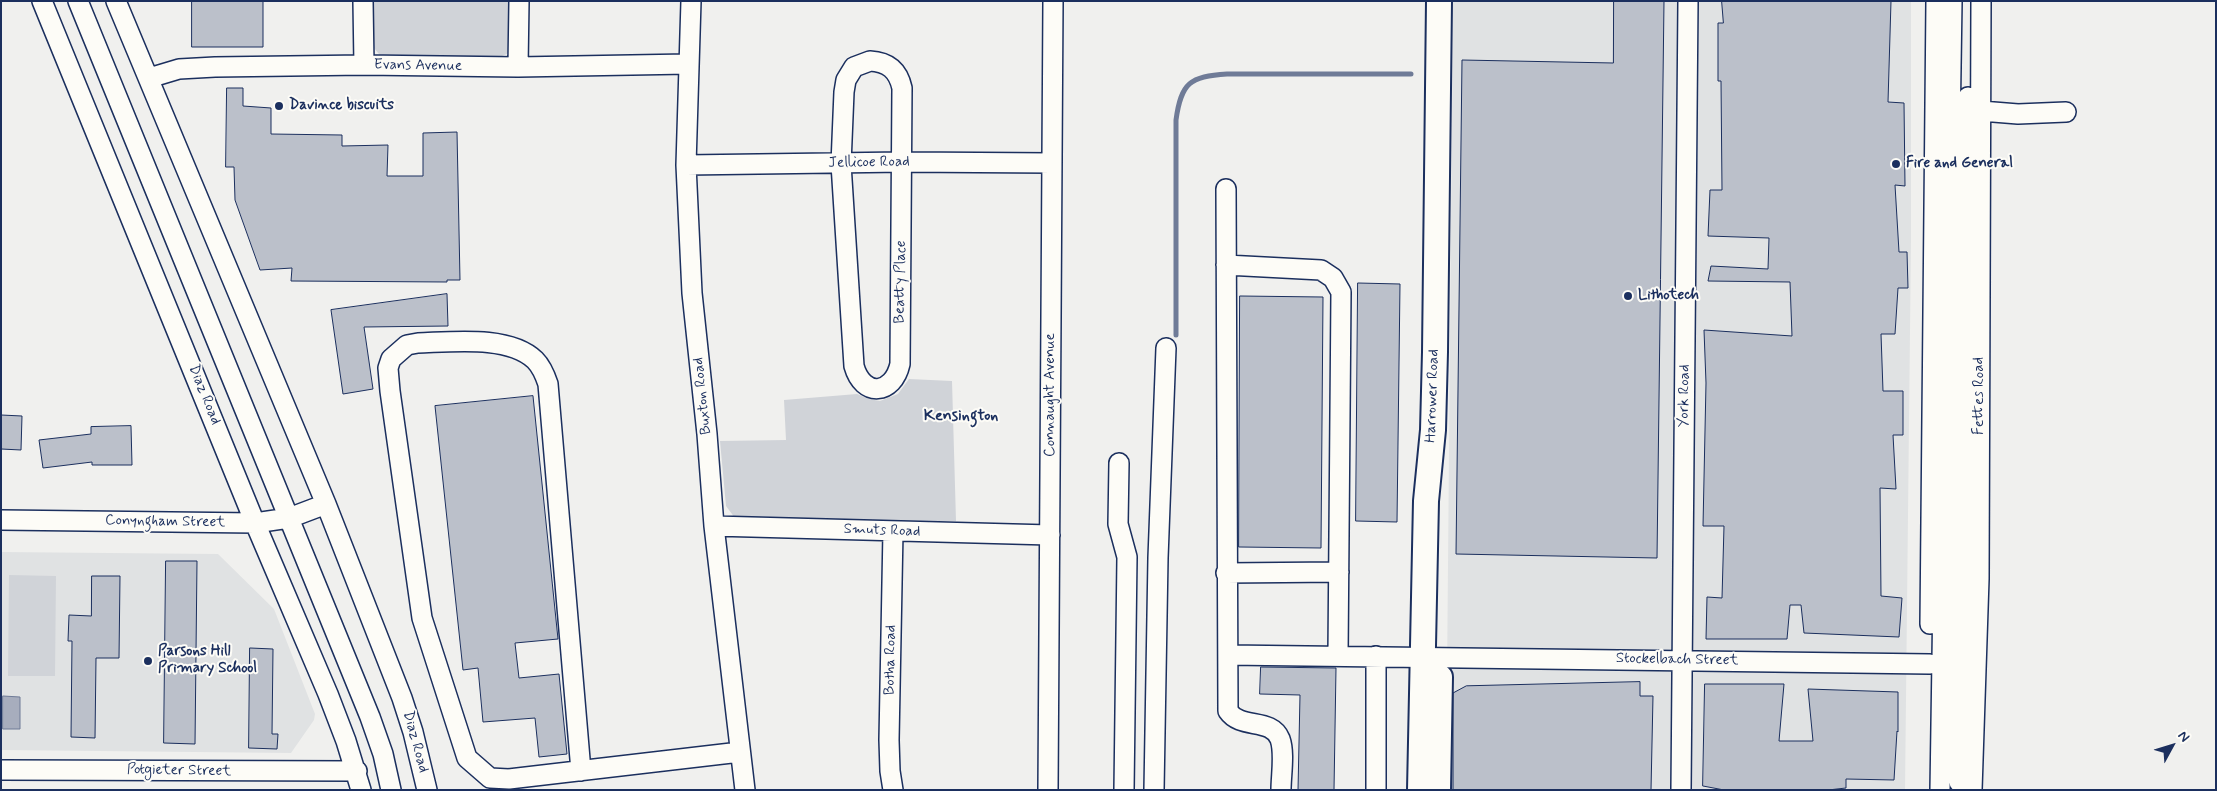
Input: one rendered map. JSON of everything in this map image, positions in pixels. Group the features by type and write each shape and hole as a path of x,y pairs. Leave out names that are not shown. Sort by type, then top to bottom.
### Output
{"main road":[{"name":"Harrower Road","path":"1438,790 1426,501 1433,430 1439,1"},
{"name":"Harrower Road","path":"1420,790 1432,657 1451,1"}],"street":[{"name":"Diaz Road","path":"42,1 255,524 328,694 357,772 361,790"},
{"path":"78,1 370,717 383,754 390,790"},
{"name":"Diaz Road","path":"116,1 326,504 402,698 413,732 427,790"},
{"path":"363,1 364,65"},
{"path":"518,67 519,1"},
{"name":"Buxton Road","path":"691,1 686,165 692,293 707,434 714,526 744,790"},
{"name":"Connaught Avenue","path":"1048,790 1053,1"},
{"name":"York Road","path":"1681,790 1688,1"},
{"path":"1927,790 1930,664 1936,1"},
{"path":"1940,790 1952,1"},
{"path":"1959,790 1970,1"},
{"name":"Fettes Road","path":"1972,790 1979,579 1981,1"},
{"name":"Beatty Place","path":"870,61 882,62 890,66 901,80 902,88 903,162 900,364 894,381 888,385 876,388 867,387 861,382 854,366 841,164 846,80 854,67 870,61"},
{"name":"Evans Avenue","path":"149,78 179,69 364,65 518,67 688,64"},
{"path":"1981,111 2018,114 2066,112"},
{"name":"Jellicoe Road","path":"686,165 903,162 1052,163"},
{"path":"1226,190 1228,711 1233,719 1262,725 1274,730 1280,739 1281,790"},
{"path":"1226,264 1321,270 1333,278 1341,292 1338,655"},
{"path":"581,771 548,384 544,373 535,360 527,354 515,348 486,342 418,343 407,346 391,359 388,368 422,618 467,758 490,778 509,779 581,771 740,752"},
{"path":"1154,790 1158,558 1166,348"},
{"path":"1119,463 1118,524 1127,557 1124,790"},
{"name":"Conyngham Street","path":"1,520 255,524 289,518 326,504"},
{"name":"Smuts Road","path":"714,526 1050,535"},
{"name":"Botha Road","path":"893,531 889,740 890,772 893,790"},
{"path":"1127,557 1158,558"},
{"path":"1226,573 1339,572"},
{"name":"Stockelbach Street","path":"1228,655 1930,664"},
{"path":"1376,656 1376,790"},
{"name":"Potgieter Street","path":"1,770 268,781 357,772"}],"shaded area":[{"path":"371,1 512,1 512,46 507,54 497,58 383,59 374,48"},
{"path":"1453,1 1911,1 1911,240 1905,790 1446,790"},
{"path":"909,379 952,381 956,521 740,521 735,518 726,506 720,441 786,440 784,400 857,394 880,401 898,394"},
{"name":"Parsons Hill Primary School","path":"1,552 218,554 274,609 315,714 314,720 291,753 1,750"},
{"path":"9,575 56,576 55,676 8,676"}],"water":[{"path":"3,696 20,697 20,729 3,729"}],"building":[{"path":"192,1 263,1 263,47 192,47"},
{"path":"1614,1 1664,1 1657,558 1456,554 1462,60 1613,63"},
{"path":"1722,1 1891,1 1888,102 1904,103 1905,186 1895,185 1899,252 1907,252 1908,288 1898,288 1895,334 1881,334 1883,391 1903,391 1903,435 1893,435 1896,489 1880,488 1881,596 1902,598 1899,637 1804,633 1801,605 1790,605 1787,639 1706,639 1707,597 1722,598 1724,526 1703,526 1706,383 1704,330 1792,336 1790,282 1708,281 1711,266 1768,269 1769,238 1708,236 1710,190 1722,190 1721,81 1718,81 1718,23 1723,23"},
{"path":"227,88 243,88 243,106 271,108 271,134 342,135 342,146 388,145 387,176 423,176 423,133 457,132 460,280 447,280 447,282 291,281 292,268 260,270 235,200 234,167 226,167"},
{"path":"1358,283 1400,284 1397,522 1356,521"},
{"path":"447,294 448,326 364,327 373,389 343,394 331,310"},
{"path":"1240,296 1323,297 1321,548 1239,547"},
{"path":"533,396 558,639 515,643 519,678 559,674 567,754 539,757 535,718 483,722 478,668 463,670 435,406"},
{"path":"1,415 22,416 21,450 1,449"},
{"path":"131,426 132,465 92,465 92,462 43,468 39,440 91,434 91,427"},
{"path":"166,561 197,561 195,744 164,743"},
{"path":"92,576 120,576 119,658 96,658 95,738 71,737 72,641 68,641 69,615 91,616"},
{"path":"250,648 273,649 272,734 278,734 277,749 249,748"},
{"path":"1261,667 1336,668 1334,790 1298,790 1300,695 1260,694"},
{"path":"1640,682 1640,696 1653,696 1651,790 1453,790 1453,693 1466,686"},
{"path":"1705,684 1784,684 1779,741 1813,741 1808,689 1898,692 1898,732 1894,780 1846,779 1846,788 1828,790 1724,790 1703,786"}],"waterway":[{"path":"1176,335 1176,120 1181,97 1190,84 1204,77 1227,74 1411,74"}],"place":[{"name":"Davince biscuits","path":"279,106"},
{"name":"Fire and General","path":"1896,164"},
{"name":"Lithotech","path":"1628,296"},
{"name":"Parsons Hill Primary School","path":"148,661"}],"district":[{"name":"Kensington","path":"961,417"}]}
